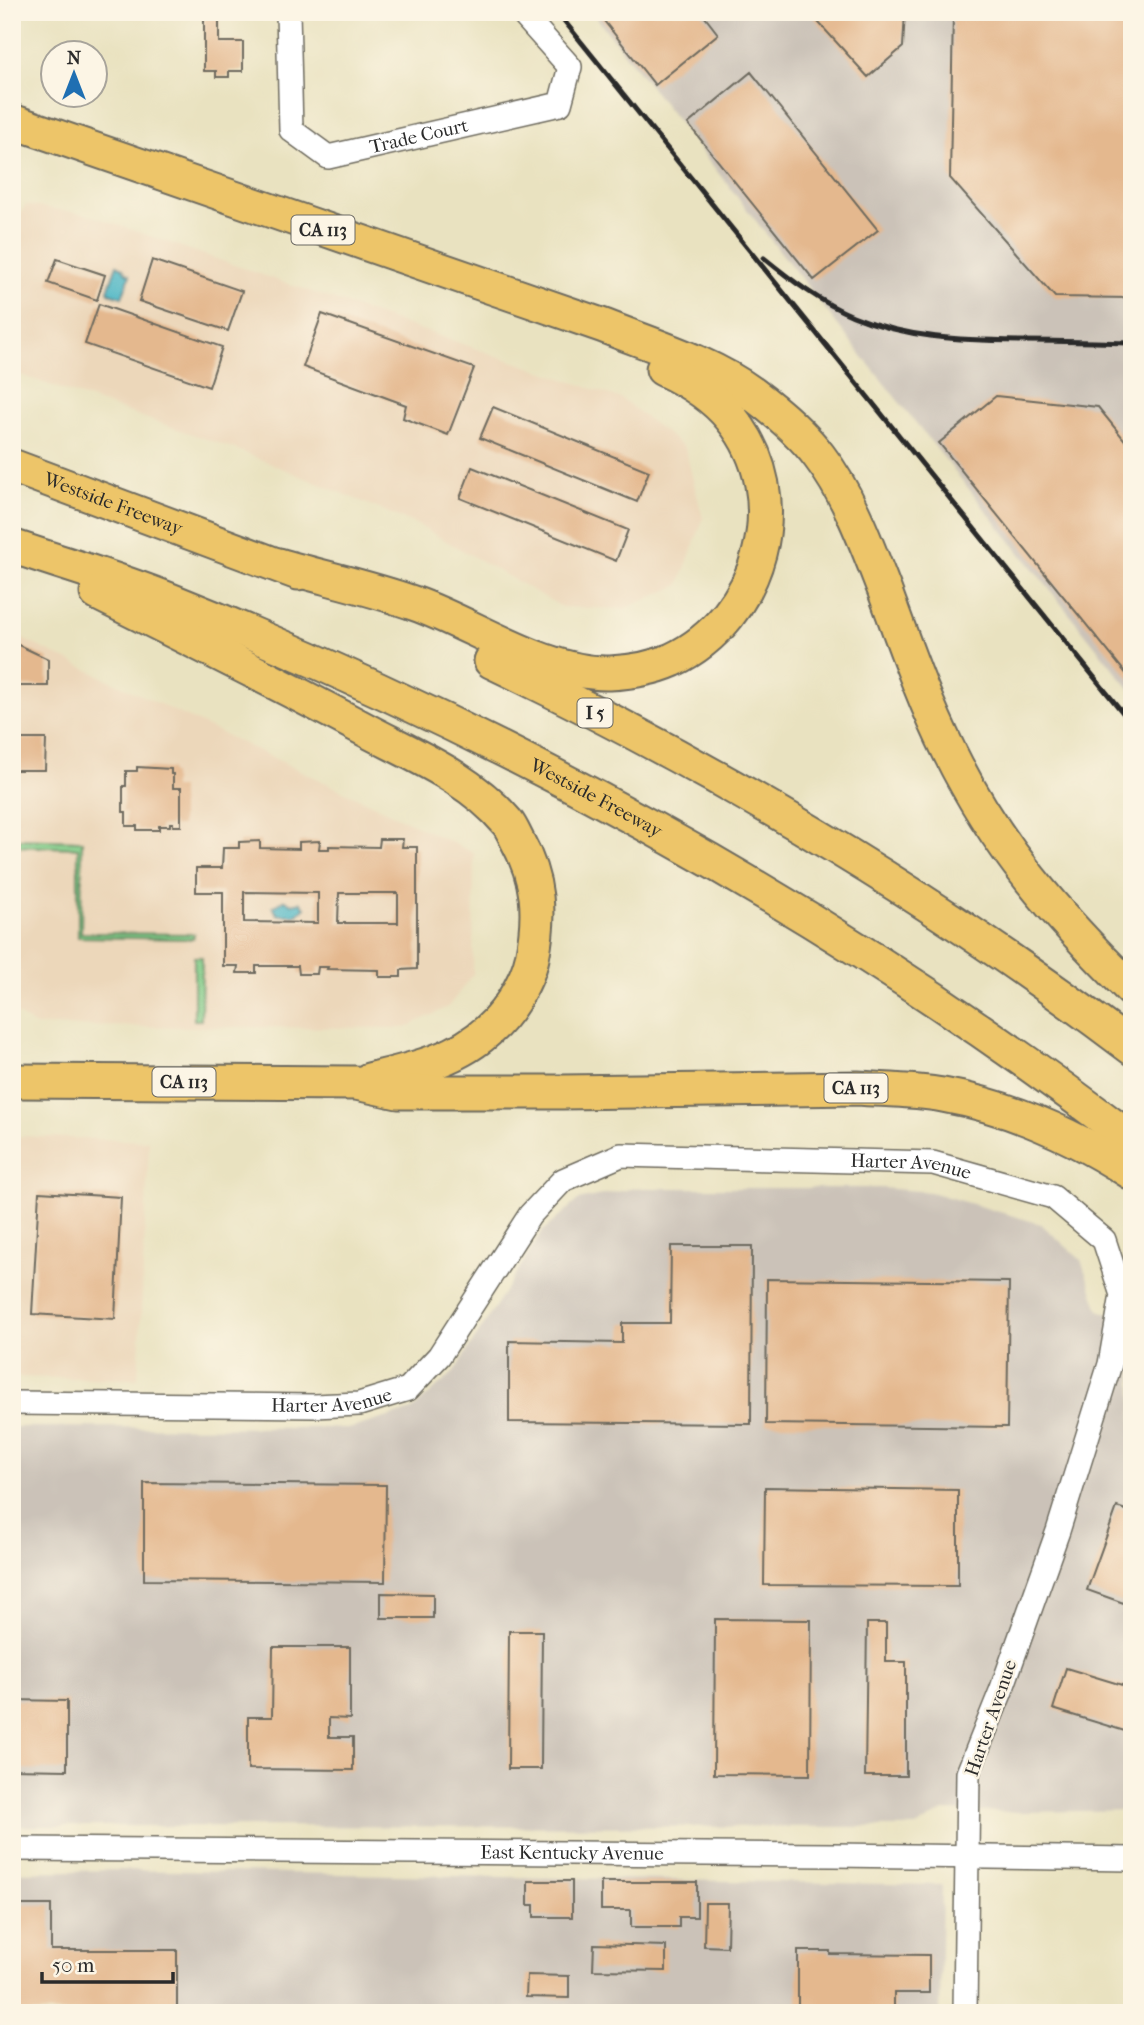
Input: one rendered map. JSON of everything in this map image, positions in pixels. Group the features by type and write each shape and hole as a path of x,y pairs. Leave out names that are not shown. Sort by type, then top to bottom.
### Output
{"highway":[{"name":"CA 113","path":"12,121 654,346 712,370 751,393 785,419 818,455 844,496 865,539 926,700 949,751 1000,841 1038,891 1079,938 1132,989"},
{"path":"12,146 174,195 660,367 686,380 732,419 759,470 765,498 761,552 753,575 734,607 720,626 696,646 670,661 639,669 608,673 579,670 541,659 416,604 279,565"},
{"name":"Westside Freeway","path":"12,466 279,565 403,619 537,683 737,790 839,850 947,918 1132,1048"},
{"path":"21,549 88,589 448,774 482,796 509,824 534,881 538,908 534,949 522,986 509,1008 489,1031 462,1051 427,1066 356,1083"},
{"name":"Westside Freeway","path":"21,549 166,598 360,681 493,744 622,811 799,912 906,980 1132,1140"},
{"name":"CA 113","path":"12,1081 356,1083 398,1092 858,1088 943,1095 986,1105 1029,1119 1071,1138 1132,1173"}],"street":[{"name":"Trade Court","path":"288,12 291,130 328,157 561,104 570,67 521,12"},
{"name":"Harter Avenue","path":"12,1404 314,1406 359,1404 408,1389 439,1356 530,1215 563,1180 621,1155 933,1163 1053,1197 1104,1240 1122,1295 1110,1364 1058,1531 968,1773 965,2013"},
{"name":"East Kentucky Avenue","path":"12,1850 1132,1859"}],"shaded area":[{"path":"592,12 1132,12 1132,692 859,352"},
{"path":"26,205 86,214 622,399 685,448 703,519 679,585 624,609 562,607 418,525 238,450 12,372 12,225"},
{"path":"12,634 474,853 473,974 448,1007 405,1028 36,1026 12,1011"},
{"path":"21,1136 149,1141 138,1379 12,1377 12,1147"},
{"path":"635,1188 881,1188 930,1192 1041,1224 1081,1260 1099,1310 1132,1323 1132,1810 944,1811 916,1827 12,1826 12,1427 352,1428 412,1410 454,1372 543,1231 578,1200"},
{"path":"123,1870 942,1885 940,2013 12,2013 12,1872"}],"green space":[{"path":"12,839 82,841 81,933 194,934 193,939 78,937 78,848 12,846"},
{"path":"194,957 202,957 201,1020 194,1020"}],"water":[{"path":"117,265 130,275 122,297 109,293 108,290"},
{"path":"285,900 292,904 301,902 305,908 295,915 278,915 273,907"}],"building":[{"path":"597,12 701,12 718,34 655,85"},
{"path":"809,12 905,12 903,47 868,77"},
{"path":"953,12 1132,12 1132,298 1055,297 950,178"},
{"path":"204,18 219,18 219,42 243,42 243,71 229,71 229,77 216,77 216,71 204,71"},
{"path":"751,72 878,230 814,280 688,124"},
{"path":"57,259 105,275 97,300 48,283"},
{"path":"152,260 242,291 228,331 139,301"},
{"path":"99,304 222,347 209,387 85,344"},
{"path":"322,314 474,368 448,435 403,418 406,405 303,367"},
{"path":"996,396 1098,407 1132,449 1132,681 939,443"},
{"path":"493,407 649,471 637,502 480,438"},
{"path":"472,467 628,530 616,561 460,498"},
{"path":"12,642 48,659 48,686 12,686"},
{"path":"12,739 46,739 45,770 12,770"},
{"path":"137,767 171,769 173,788 181,788 181,826 173,826 173,823 170,823 170,826 159,826 159,830 137,830 137,826 126,826 123,786 126,786 126,771 137,771"},
{"path":"380,839 403,839 402,847 417,847 417,969 401,970 401,977 379,977 379,970 318,967 317,974 299,974 298,966 256,966 256,973 237,973 238,966 223,966 223,892 196,892 196,868 222,868 223,848 239,848 239,842 260,841 260,848 299,849 299,842 320,841 319,849 329,849 329,846 379,847","holes":["244,892 318,893 318,923 244,922","339,893 398,893 398,923 338,923"]},
{"path":"39,1192 121,1197 115,1319 32,1314"},
{"path":"671,1246 752,1246 751,1424 509,1422 509,1341 622,1343 622,1323 670,1323"},
{"path":"767,1279 1009,1282 1007,1427 766,1424"},
{"path":"144,1483 386,1485 385,1582 144,1580"},
{"path":"765,1487 958,1490 958,1586 764,1585"},
{"path":"1117,1507 1132,1512 1132,1606 1087,1590"},
{"path":"381,1593 433,1594 433,1618 381,1618"},
{"path":"715,1619 811,1620 810,1775 714,1774"},
{"path":"867,1623 886,1623 886,1662 906,1662 906,1776 865,1776"},
{"path":"509,1631 542,1631 541,1769 508,1769"},
{"path":"273,1647 350,1647 350,1719 329,1718 329,1737 353,1737 353,1770 248,1769 248,1717 272,1717"},
{"path":"1066,1668 1132,1688 1131,1733 1053,1709"},
{"path":"12,1700 67,1701 67,1770 12,1769"},
{"path":"528,1881 572,1881 572,1917 534,1917 534,1905 528,1905"},
{"path":"601,1882 697,1882 697,1917 679,1917 679,1927 631,1927 631,1910 601,1910"},
{"path":"705,1903 728,1903 727,1947 704,1946"},
{"path":"12,1905 51,1905 51,1950 177,1950 177,2013 12,2013"},
{"path":"594,1944 666,1946 666,1971 593,1970"},
{"path":"798,1951 929,1955 929,1993 894,1993 894,2013 798,2013"},
{"path":"527,1975 569,1976 569,1998 526,1997"}],"railway":[{"path":"557,12 1132,724"},
{"path":"764,258 829,304 874,324 915,334 977,340 1132,343"}]}
